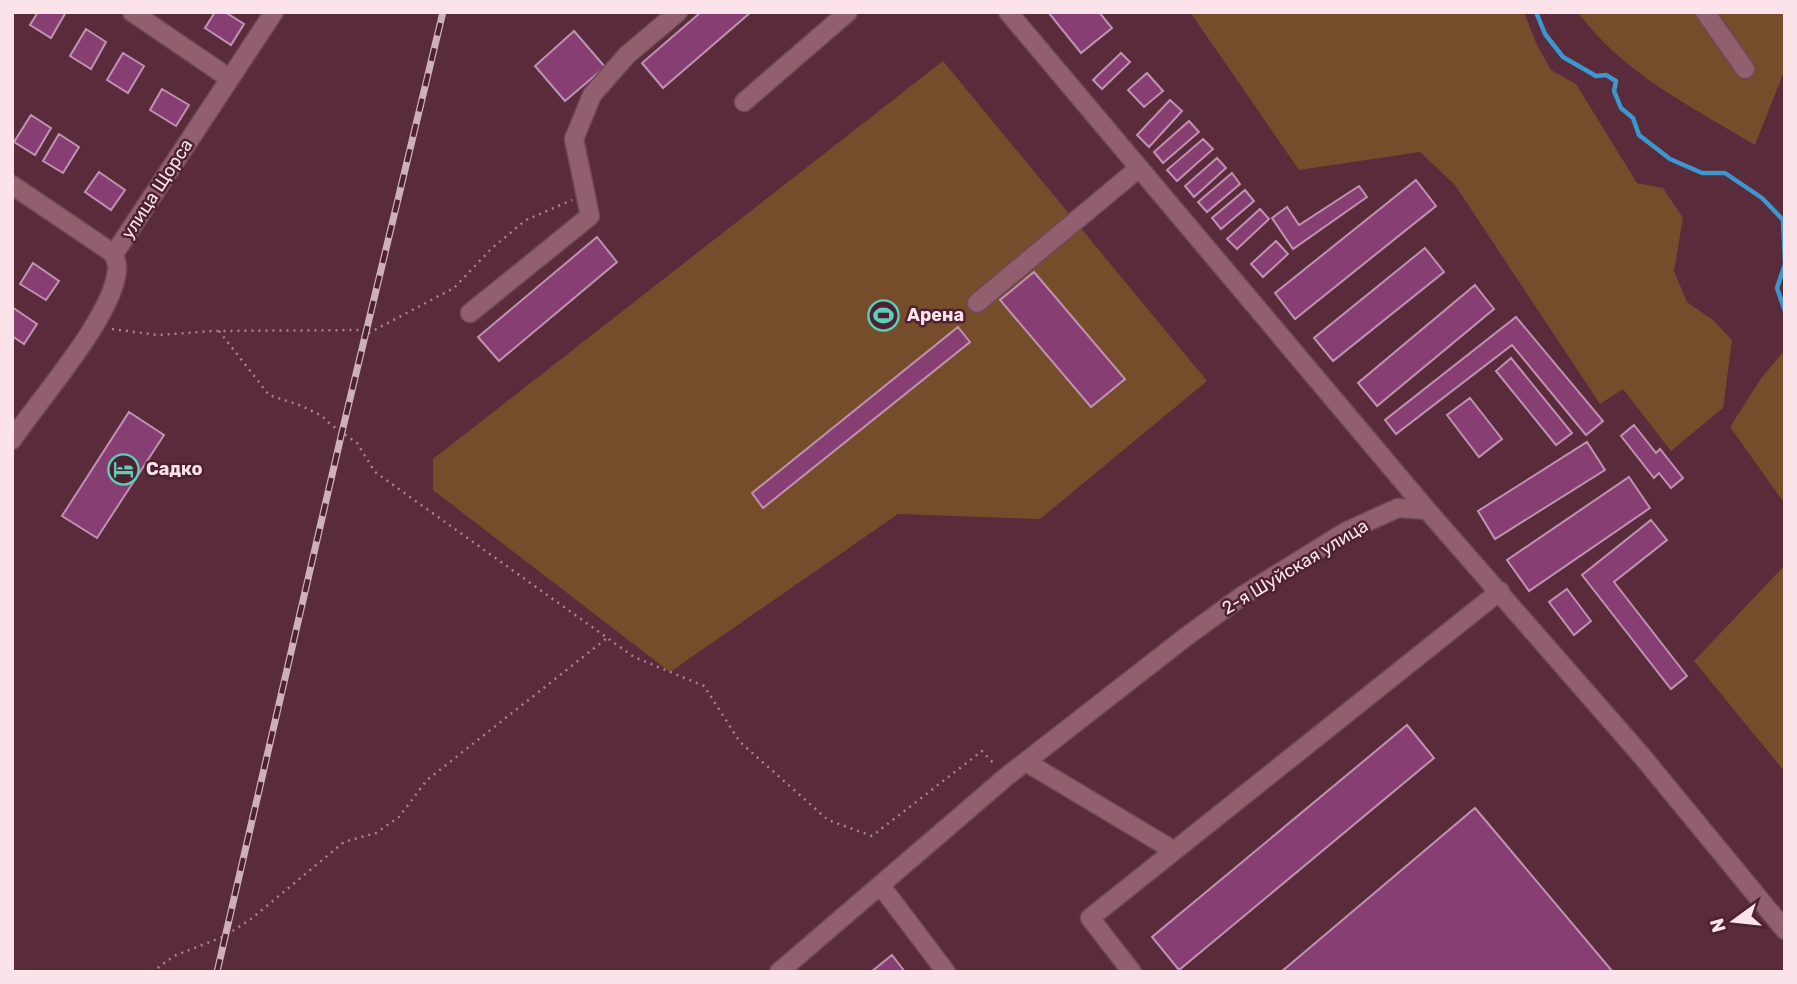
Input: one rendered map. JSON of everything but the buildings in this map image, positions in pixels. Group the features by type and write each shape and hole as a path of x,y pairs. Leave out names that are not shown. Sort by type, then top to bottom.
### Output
{"street":[{"path":"132,12 229,79"},
{"name":"улица Щорса","path":"15,431 94,326 108,302 118,268 114,254 274,12"},
{"path":"470,313 590,216 575,139 592,96 627,55 678,12"},
{"path":"744,102 848,12"},
{"path":"1008,12 1396,474 1650,766 1785,930"},
{"path":"1705,12 1745,69"},
{"path":"977,303 1139,168"},
{"path":"12,185 114,254"},
{"path":"1396,474 1398,509"},
{"name":"2-я Шуйская улица","path":"779,972 1006,777 1242,596 1347,531 1398,509 1427,510"},
{"path":"1132,972 1090,918 1500,591"},
{"path":"1026,762 1173,850"},
{"path":"881,886 946,972"}],"path":[{"path":"94,326 158,335 219,331 357,330 365,335 454,288 492,248 526,220 584,195"},
{"path":"219,331 269,395 322,416 357,443 375,472 634,657 704,686 740,742 828,820 872,836 982,751 1006,777"},
{"path":"152,972 174,956 225,936 251,919 344,842 376,833 399,817 427,780 607,638"}],"shaded area":[{"path":"1190,12 1524,12 1536,43 1551,70 1576,84 1637,183 1663,188 1683,218 1674,271 1687,302 1713,320 1732,340 1723,408 1671,451 1623,389 1600,404 1455,185 1420,152 1299,170"},
{"path":"1578,12 1785,12 1785,69 1755,145 1637,71 1596,34"},
{"name":"Арена","path":"943,61 1207,381 1040,519 898,514 670,672 433,490 433,459"},
{"path":"1785,350 1785,504 1730,427 1762,377"},
{"path":"1785,565 1785,772 1694,661"}],"waterway":[{"path":"1536,12 1545,34 1563,57 1596,76 1606,75 1616,81 1614,91 1621,108 1633,118 1639,135 1670,159 1702,173 1725,173 1762,198 1783,220 1785,264 1777,288 1785,311"}],"railway":[{"path":"217,972 443,12"}],"place":[{"name":"Арена","path":"884,315"},
{"name":"Садко","path":"123,469"}]}
